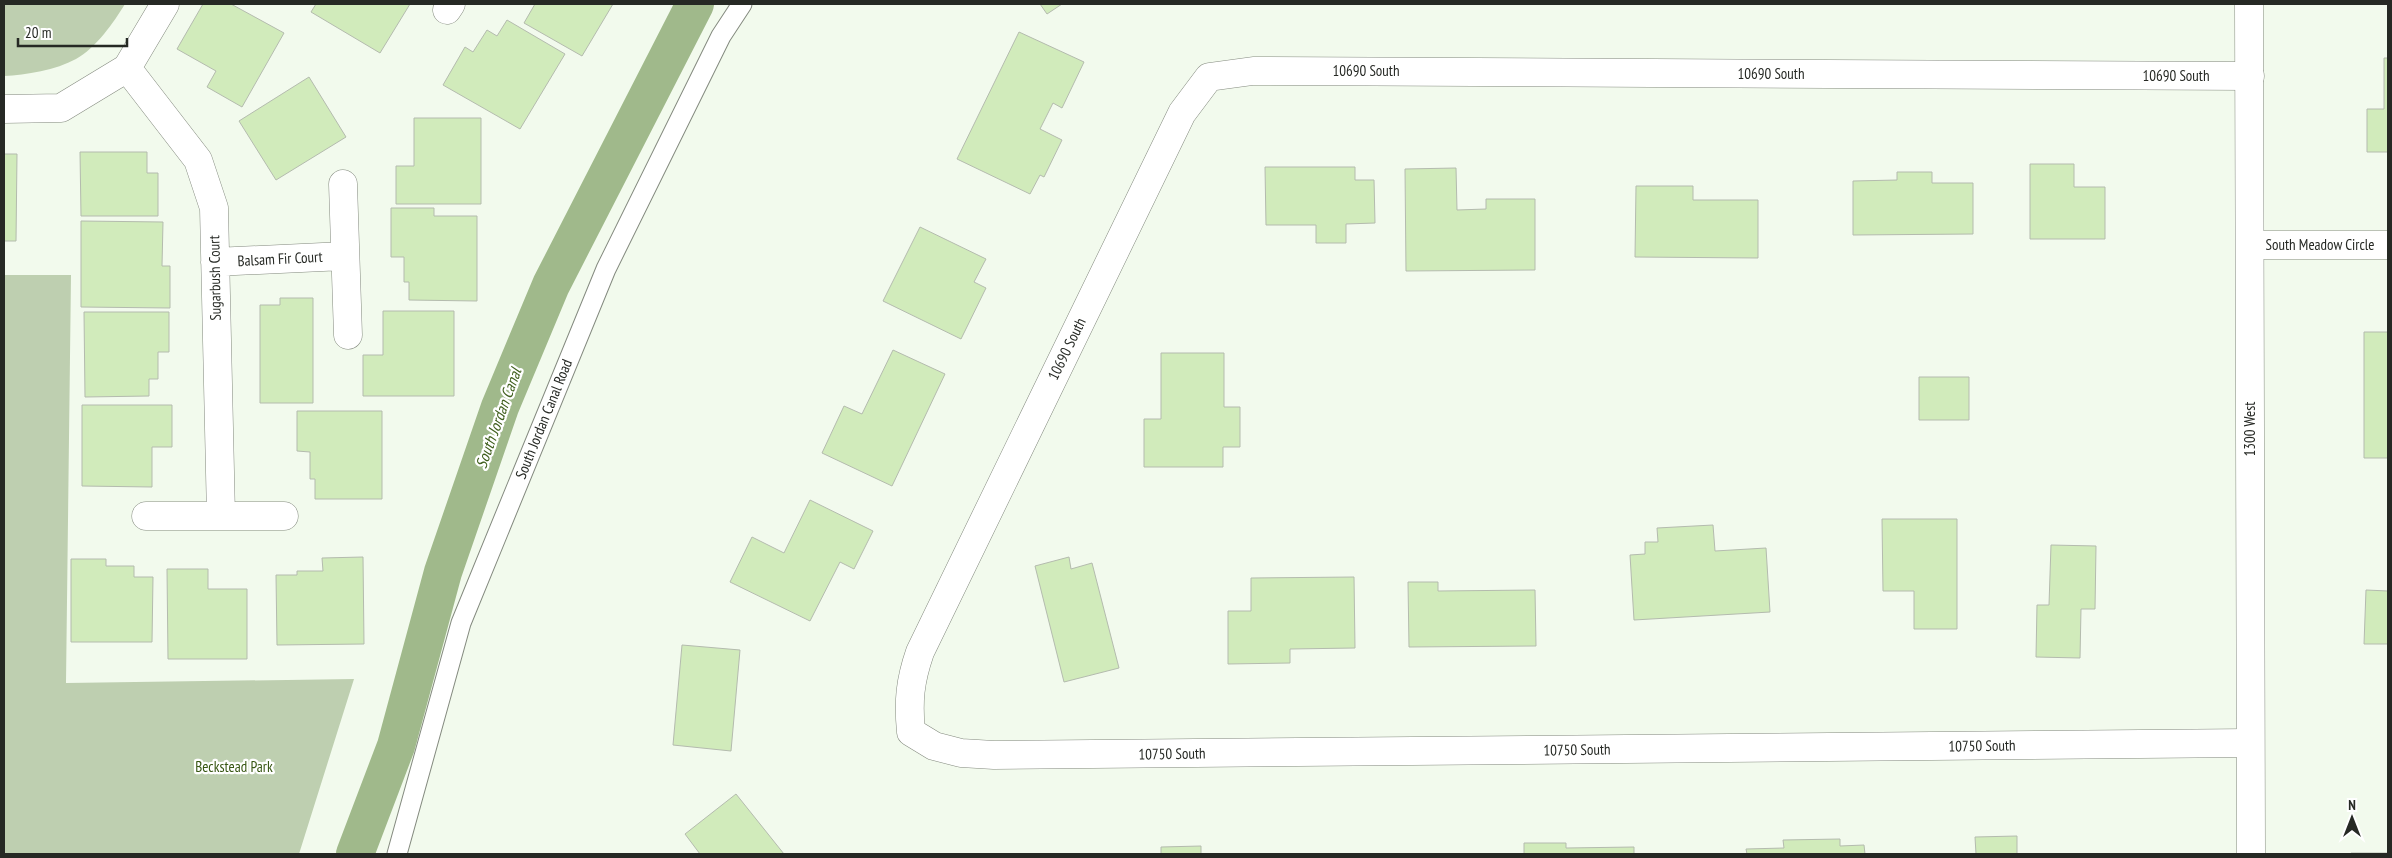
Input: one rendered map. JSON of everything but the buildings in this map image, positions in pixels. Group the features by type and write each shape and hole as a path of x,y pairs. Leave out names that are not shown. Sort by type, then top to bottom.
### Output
{"street":[{"path":"4,109 61,108 127,68 165,4"},
{"name":"1300 West","path":"2249,4 2251,245 2249,743 2251,854"},
{"name":"Sugarbush Court","path":"127,68 198,160 214,208 221,516"},
{"name":"10690 South","path":"911,732 908,705 911,678 920,652 1182,113 1209,77 1253,71 2250,76"},
{"name":"Balsam Fir Court","path":"343,184 348,335"},
{"name":"South Meadow Circle","path":"2251,245 2388,245"},
{"name":"Balsam Fir Court","path":"215,262 344,256"},
{"path":"146,516 284,516"},
{"name":"10750 South","path":"911,732 934,746 961,753 994,755 2249,743"}],"lane":[{"name":"South Jordan Canal Road","path":"396,854 465,614 606,269 721,36 742,4"}],"green space":[{"path":"4,4 125,4 97,42 76,59 41,71 4,76"},
{"name":"Beckstead Park","path":"4,275 71,275 66,683 354,679 299,854 4,854"}],"waterway":[{"name":"South Jordan Canal","path":"355,854 396,746 443,572 500,407 551,285 695,4"}]}
